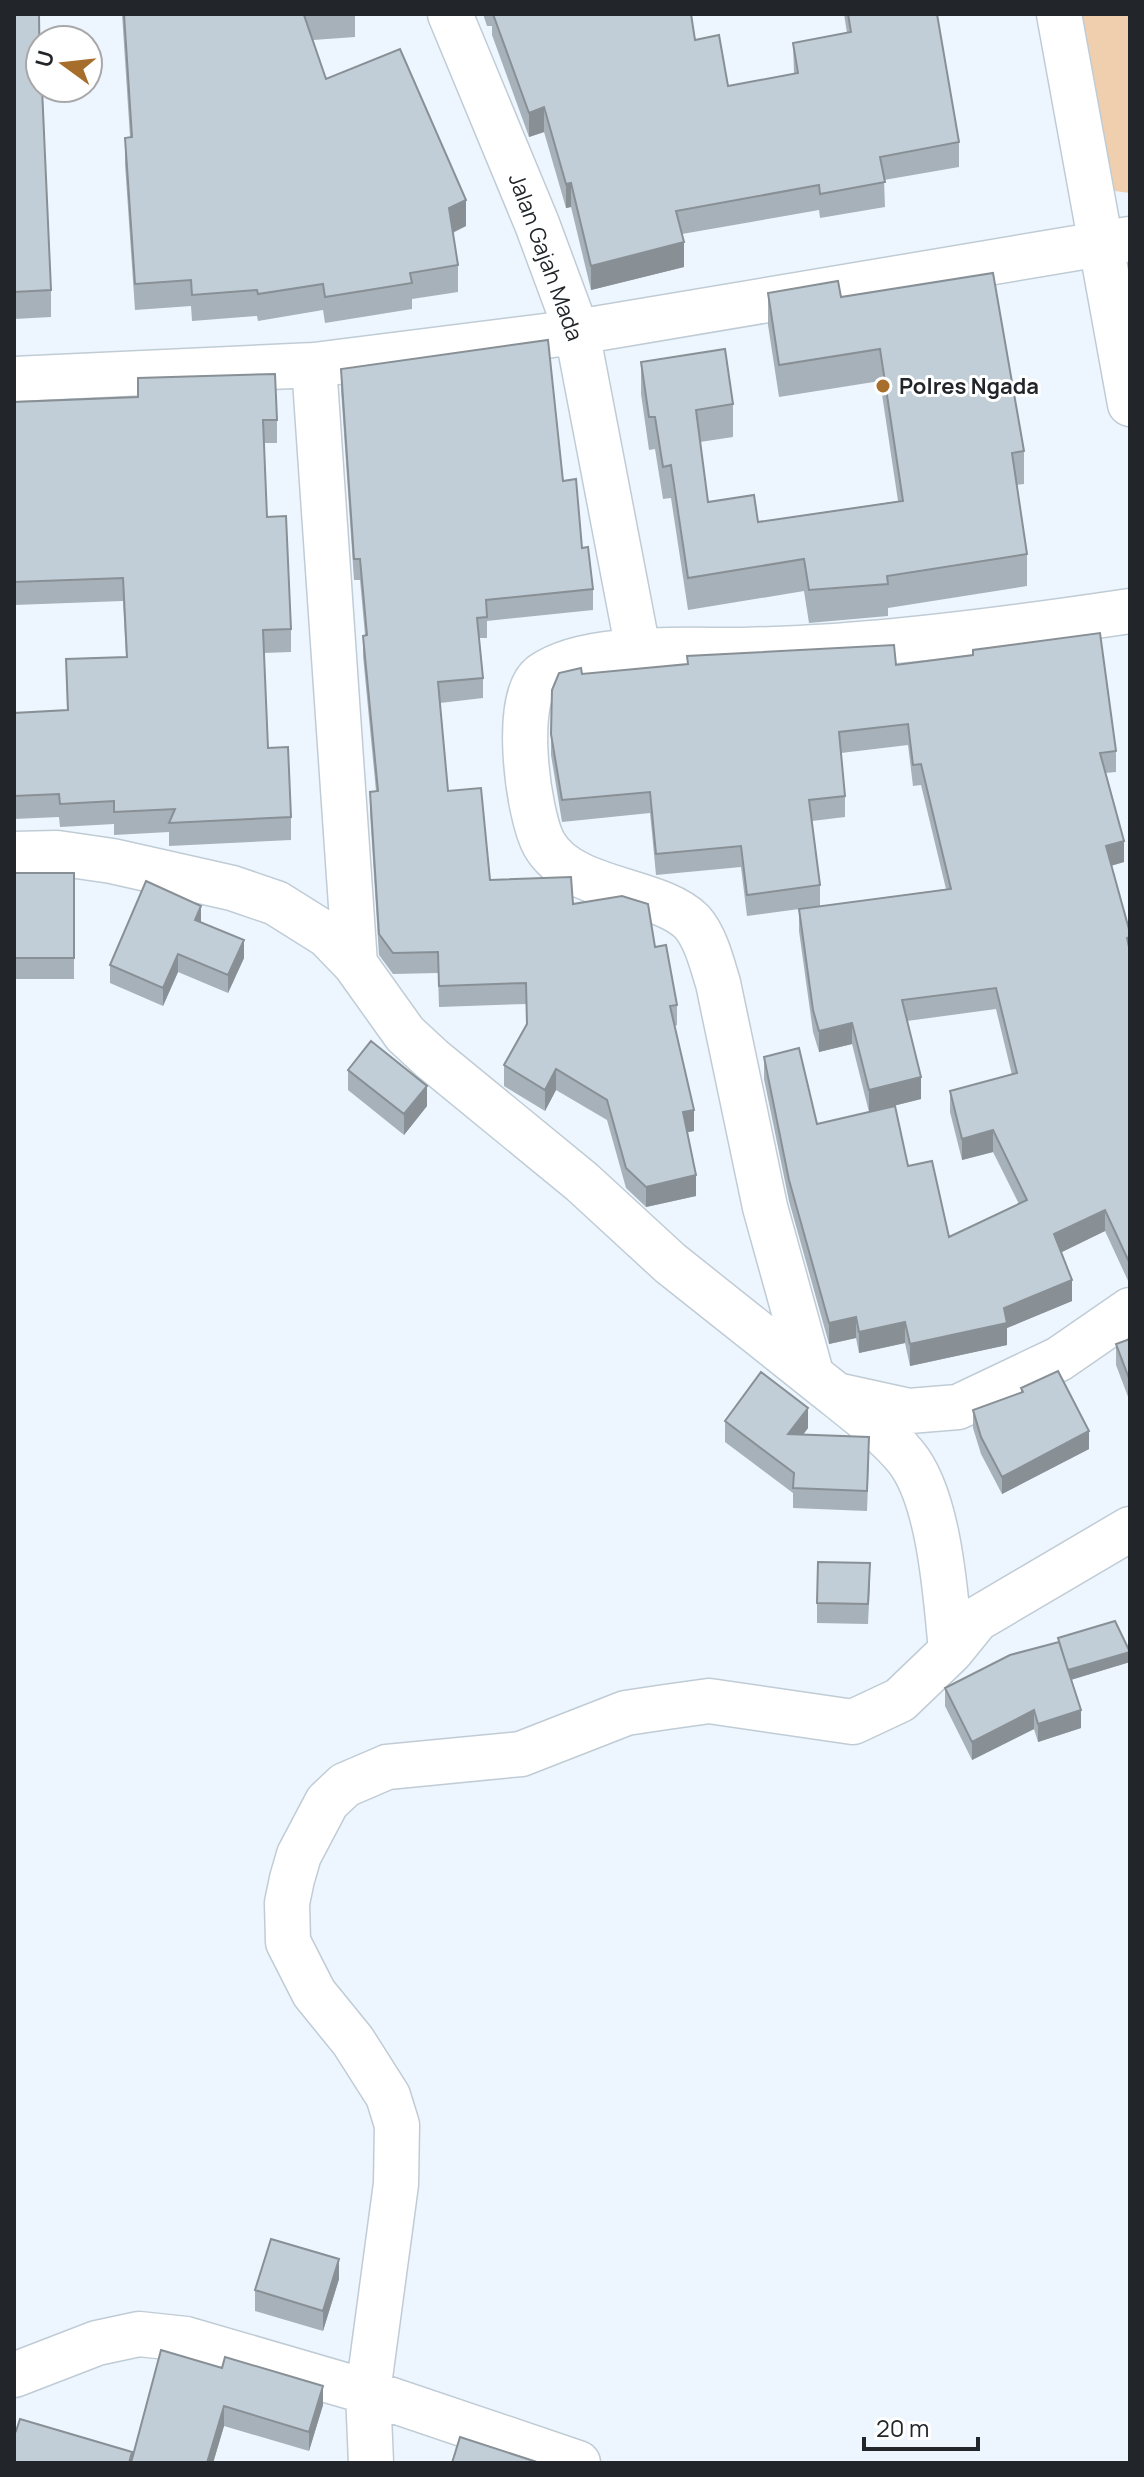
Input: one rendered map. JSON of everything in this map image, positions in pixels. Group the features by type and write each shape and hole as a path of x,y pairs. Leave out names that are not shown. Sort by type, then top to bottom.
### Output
{"street":[{"name":"Jalan Gajah Mada","path":"450,14 537,224 577,332 638,650"},
{"path":"1059,14 1115,241 1130,404"},
{"path":"14,379 314,365 577,332 1115,241"},
{"path":"314,365 355,964"},
{"path":"824,1384 765,1207 718,983 706,948 693,923 677,911 574,872 546,846 537,826 525,722 529,693 542,675 557,668 638,650 848,645 1000,630 1130,611"},
{"path":"14,854 57,853 112,861 232,888 276,903 327,935 355,964 385,1010 432,1059 582,1182 670,1263 824,1384 907,1457 923,1489 944,1576 951,1651"},
{"path":"824,1384 909,1411 958,1407 1059,1359 1130,1310"},
{"path":"371,2463 368,2392 396,2184 397,2125 388,2096 353,2041 314,1993 288,1942 287,1903 292,1879 299,1855 327,1802 345,1785 387,1767 521,1754 626,1713 709,1701 853,1722 900,1700 951,1651 977,1619 1130,1529"},
{"path":"14,2375 97,2343 139,2334 186,2339 368,2392 578,2463"}],"shaded area":[{"path":"1049,14 1130,14 1130,193 1099,189"}],"building":[{"path":"14,14 39,14 39,24 24,24 24,104 43,104 51,290 14,292"},
{"path":"124,14 312,14 304,15 326,79 400,49 466,200 449,208 458,265 410,273 412,283 325,297 323,284 258,294 257,290 192,295 191,280 135,284 125,138 132,137"},
{"path":"493,14 691,14 695,40 719,35 728,86 798,73 793,43 851,32 848,14 937,14 959,142 880,157 885,182 820,194 819,185 676,211 684,242 591,266 571,183 566,184 544,107 529,113"},
{"path":"993,273 1024,451 1012,453 1027,554 887,576 888,584 809,590 804,559 688,578 671,465 663,467 655,417 649,417 641,362 725,349 733,404 696,410 708,502 754,495 758,522 903,501 880,349 779,365 768,293 838,281 841,297"},
{"path":"548,340 563,481 576,479 582,548 588,547 593,589 486,600 487,617 477,618 483,678 438,682 448,791 481,788 490,880 571,877 573,904 622,896 648,904 655,947 666,945 677,1005 670,1006 694,1110 683,1112 696,1175 646,1187 626,1168 607,1100 556,1069 545,1090 504,1065 527,1024 526,983 439,986 438,952 393,953 379,934 370,792 378,791 363,636 367,635 360,559 354,559 341,369"},
{"path":"275,374 277,420 263,420 267,517 286,516 291,629 263,630 268,748 288,747 291,817 169,823 175,809 114,812 114,801 60,804 59,794 14,796 14,713 68,710 66,659 127,657 123,578 14,582 14,402 138,397 138,378"},
{"path":"1100,633 1116,751 1100,753 1124,841 1106,846 1130,933 1127,938 1130,952 1130,1264 1105,1210 1054,1234 1072,1280 1004,1308 1007,1323 910,1344 905,1322 859,1332 856,1317 829,1323 789,1180 764,1057 799,1048 817,1124 895,1106 908,1166 932,1161 949,1237 1027,1200 993,1130 962,1139 950,1091 1017,1073 996,988 902,1000 921,1077 869,1090 852,1023 819,1031 813,1010 799,909 951,889 921,764 913,765 908,724 839,732 845,796 809,800 820,885 747,895 741,846 656,854 650,792 562,800 551,734 552,690 559,673 581,668 582,674 688,664 687,656 894,645 896,665 973,655 973,650"},
{"path":"14,873 74,873 74,958 14,958"},
{"path":"146,881 201,906 195,920 244,940 228,975 178,954 163,988 110,965"},
{"path":"371,1041 427,1086 404,1114 348,1070"},
{"path":"1130,1339 1130,1381 1116,1344"},
{"path":"1058,1371 1089,1431 1002,1477 981,1437 973,1410 1023,1392 1021,1388"},
{"path":"761,1372 808,1408 788,1434 869,1437 867,1491 793,1488 794,1473 725,1421"},
{"path":"818,1562 870,1563 868,1604 817,1603"},
{"path":"1115,1621 1130,1652 1068,1670 1058,1638"},
{"path":"1059,1642 1081,1710 1038,1724 1034,1710 972,1742 945,1688 1010,1655"},
{"path":"271,2239 339,2259 323,2311 255,2290"},
{"path":"161,2350 222,2368 225,2357 323,2386 309,2432 224,2406 207,2463 131,2463"},
{"path":"20,2419 132,2452 129,2463 14,2463 14,2430"},
{"path":"460,2437 540,2463 452,2463"}],"place":[{"name":"Polres Ngada","path":"883,386"}]}
